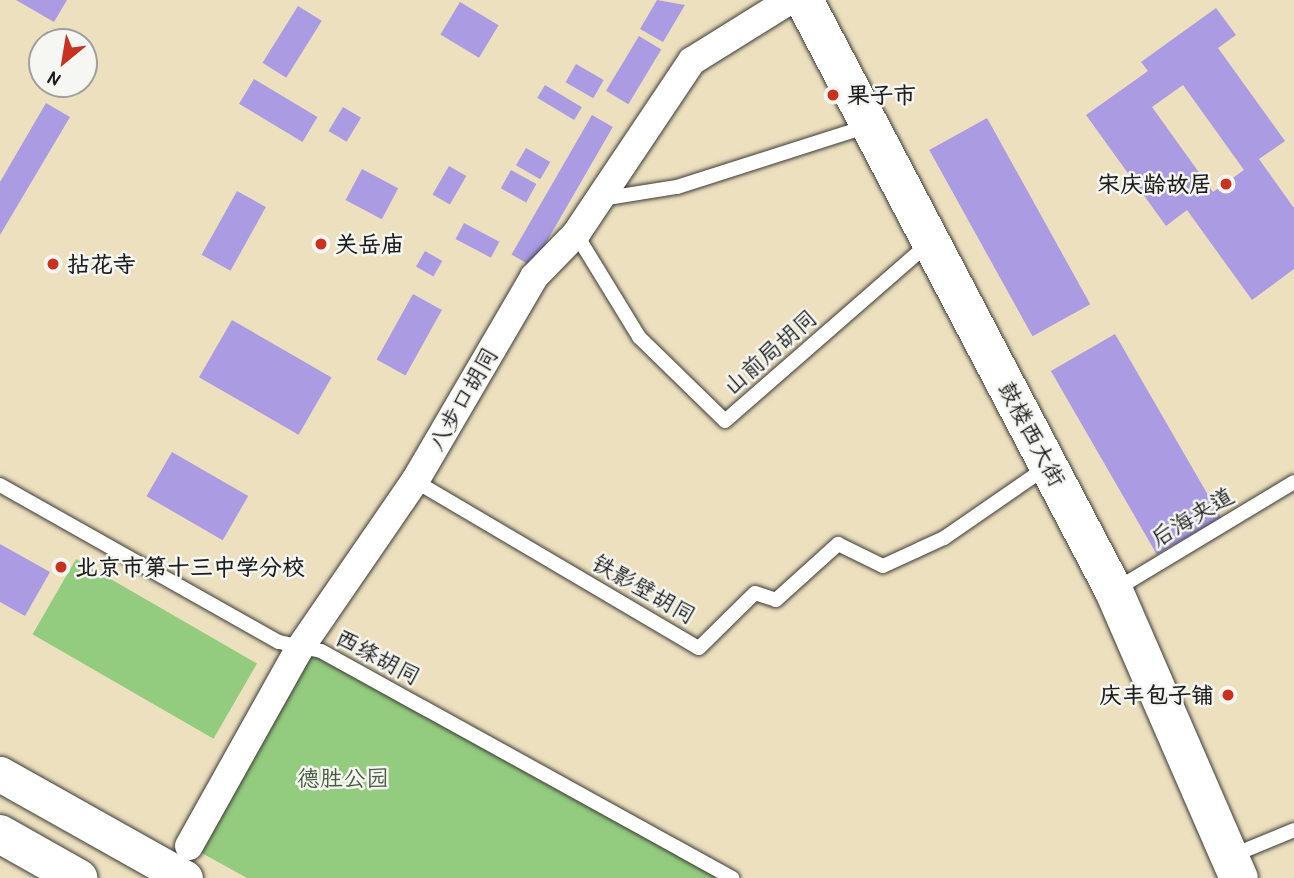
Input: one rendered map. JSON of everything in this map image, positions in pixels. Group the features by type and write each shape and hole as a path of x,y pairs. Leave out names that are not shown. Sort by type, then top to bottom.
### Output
{"main road":[{"name":"鼓楼西大街","path":"804,0 872,125 1114,591 1235,867"},
{"path":"0,834 78,878"}],"street":[{"name":"八步口胡同","path":"187,862 299,651 415,481 534,277 576,234 692,61 790,0"},
{"path":"0,774 187,862"}],"lane":[{"path":"597,200 677,187 872,125"},
{"name":"山前局胡同","path":"576,234 639,337 725,422 931,241"},
{"name":"铁影壁胡同","path":"415,481 699,648 755,593 776,600 838,544 883,566 944,538 1049,466"},
{"name":"后海夹道","path":"1114,591 1294,482"},
{"name":"西绦胡同","path":"0,485 299,651 321,651 733,878"},
{"path":"1235,867 1294,830"}],"green space":[{"path":"76,559 257,664 213,739 32,634"},
{"name":"德胜公园","path":"298,651 321,651 733,878 247,878 189,846"}],"building":[{"path":"16,0 67,0 54,22"},
{"path":"657,0 685,5 663,42 640,29"},
{"path":"460,2 499,25 479,58 440,35"},
{"path":"298,6 322,21 286,78 262,63"},
{"path":"1216,8 1236,35 1218,48 1285,141 1259,159 1294,208 1294,269 1252,300 1187,210 1166,226 1086,115 1148,71 1141,62","holes":["1183,85 1244,170 1213,192 1152,107"]},
{"path":"639,36 661,49 628,104 606,91"},
{"path":"576,64 604,80 593,98 566,82"},
{"path":"254,79 317,117 302,142 239,104"},
{"path":"545,85 582,107 574,120 537,98"},
{"path":"46,103 70,117 0,235 0,182"},
{"path":"343,107 361,118 347,142 329,131"},
{"path":"592,115 613,127 532,266 512,254"},
{"path":"987,118 1090,304 1033,336 929,150"},
{"path":"526,148 550,162 540,179 516,165"},
{"path":"449,166 466,176 450,205 432,195"},
{"path":"362,169 398,188 382,219 346,200"},
{"path":"511,170 536,184 526,202 501,188"},
{"path":"237,191 266,207 230,271 202,255"},
{"path":"464,223 499,242 491,258 456,239"},
{"path":"425,251 442,261 433,277 416,267"},
{"path":"413,294 442,310 406,376 377,360"},
{"path":"232,320 332,377 299,435 199,377"},
{"path":"1115,334 1221,518 1157,555 1051,371"},
{"path":"172,452 248,496 223,540 146,496"},
{"name":"北京市第十三中学分校","path":"0,544 50,572 25,616 0,602"}],"place":[{"name":"果子市","path":"833,95"},
{"name":"宋庆龄故居","path":"1226,184"},
{"name":"关岳庙","path":"321,244"},
{"name":"拈花寺","path":"53,264"},
{"name":"北京市第十三中学分校","path":"61,567"},
{"name":"庆丰包子铺","path":"1228,695"}]}
